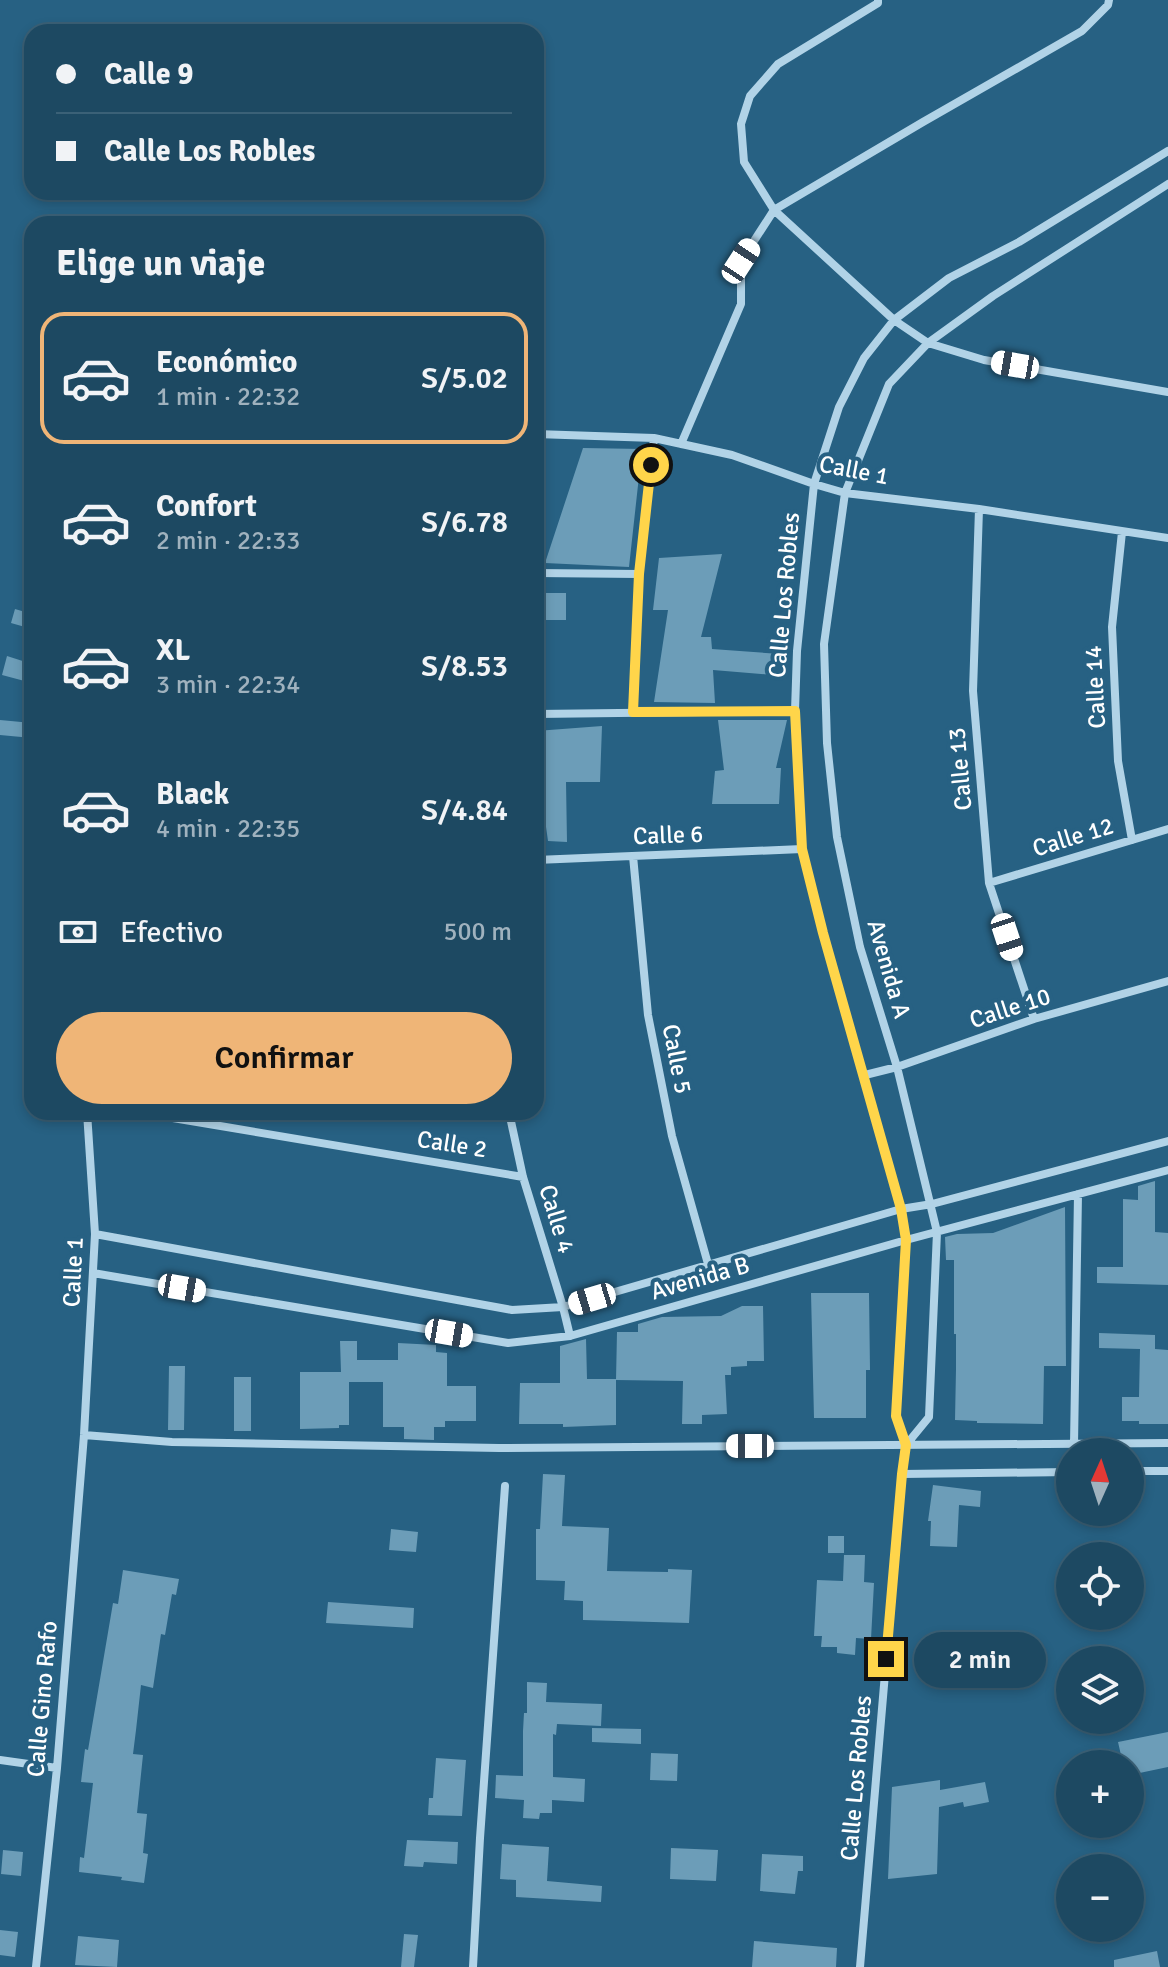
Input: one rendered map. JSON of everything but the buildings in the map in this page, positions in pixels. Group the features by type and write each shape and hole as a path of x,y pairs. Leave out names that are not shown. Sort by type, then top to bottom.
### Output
{"street":[{"path":"681,444 741,304 741,261 774,210 1082,31 1108,5 1109,0"},
{"path":"880,1 778,64 750,96 741,124 744,162 774,210 894,320 928,343 984,360 1168,392"},
{"name":"Calle Los Robles","path":"860,1967 906,1445 896,1416 906,1240 901,1209 802,849 795,711 797,651 814,484 839,407 864,358 894,320 949,278 1019,242 1168,151"},
{"name":"Avenida A","path":"906,1445 929,1417 937,1232 897,1067 860,947 837,837 827,743 824,644 845,493 889,384 928,343 993,296 1168,184"},
{"name":"Calle 1","path":"544,434 654,438 732,455 845,493 979,509 1168,538"},
{"path":"633,712 639,574 654,438"},
{"name":"Calle 13","path":"979,509 973,691 989,883 1034,1019"},
{"name":"Calle 14","path":"1122,532 1112,627 1118,761 1132,840"},
{"path":"544,573 639,574"},
{"path":"544,714 795,711"},
{"name":"Calle 12","path":"989,883 1168,829"},
{"name":"Calle 6","path":"544,860 802,849"},
{"name":"Calle 5","path":"633,856 648,1015 672,1136 708,1264"},
{"name":"Calle 10","path":"865,1075 897,1067 1034,1019 1168,981"},
{"name":"Calle 1","path":"84,1435 95,1234 88,1120"},
{"name":"Calle 2","path":"185,1120 523,1177"},
{"name":"Calle 4","path":"511,1120 523,1177 570,1336"},
{"name":"Avenida B","path":"95,1234 512,1310 563,1307 901,1209 932,1204 1168,1141"},
{"name":"Avenida B","path":"93,1273 508,1343 570,1336 906,1240 1168,1170"},
{"path":"1074,1438 1078,1194"},
{"path":"84,1435 172,1442 499,1448 1056,1445"},
{"name":"Calle Gino Rafo","path":"36,1967 57,1768 84,1435"},
{"path":"1144,1444 1168,1443"},
{"path":"1144,1471 1168,1471"},
{"path":"902,1474 1056,1472"},
{"path":"473,1967 505,1486"},
{"path":"0,1760 57,1768"}],"route":[{"path":"651,465 639,574 633,712 795,711 802,849 901,1209 906,1240 896,1416 906,1445 886,1659"}]}
